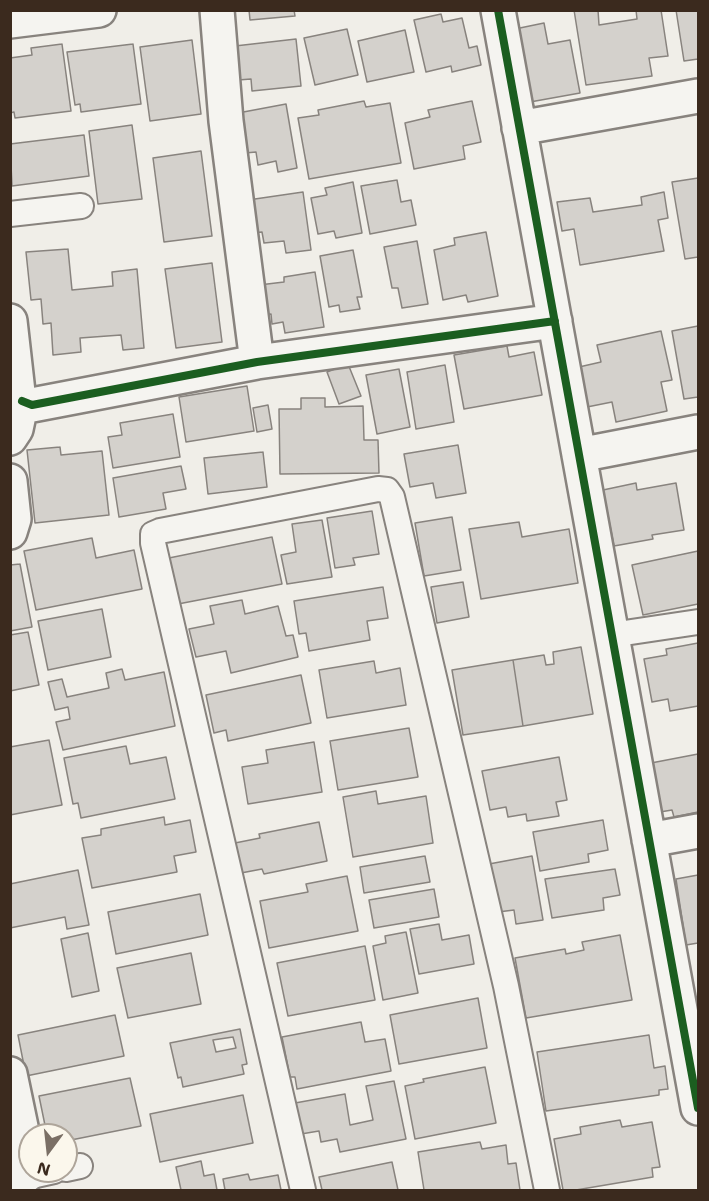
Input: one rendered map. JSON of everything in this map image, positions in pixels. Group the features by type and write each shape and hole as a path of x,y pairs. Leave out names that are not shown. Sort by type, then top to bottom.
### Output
{"street":[{"path":"10,21 99,10"},
{"path":"217,10 226,120 257,362"},
{"path":"498,10 699,1108"},
{"path":"519,128 699,96"},
{"path":"10,321 18,392 22,401 16,429 10,438"},
{"path":"22,401 32,405 257,362 555,321"},
{"path":"579,455 699,432"},
{"path":"10,481 14,519 10,532"},
{"path":"649,840 699,831"},
{"path":"10,1074 20,1123"}],"lane":[{"path":"10,214 81,206"},
{"path":"303,1191 153,543 153,534 378,489 387,490 392,496 506,986 547,1191"},
{"path":"611,635 699,622"}],"building":[{"path":"249,10 294,10 295,16 250,20"},
{"path":"574,10 598,10 599,25 637,19 636,10 661,10 668,56 649,58 652,76 586,85"},
{"path":"676,10 698,10 698,59 684,61"},
{"path":"441,14 443,22 462,18 469,48 477,46 481,65 452,72 451,66 426,72 414,20"},
{"path":"544,23 548,44 570,40 580,93 530,102 515,29"},
{"path":"347,29 358,75 315,85 304,38"},
{"path":"405,30 414,72 367,82 358,41"},
{"path":"296,39 301,86 252,91 251,79 238,80 235,46"},
{"path":"192,40 201,114 150,121 140,47"},
{"path":"62,44 71,111 15,118 14,112 10,113 10,58 32,55 31,48"},
{"path":"133,44 141,104 81,112 80,104 75,105 67,52"},
{"path":"364,101 366,107 390,103 401,163 309,179 298,118 319,115 318,110"},
{"path":"472,101 481,142 463,146 465,159 414,169 405,123 430,117 428,110"},
{"path":"286,104 297,168 278,172 276,161 258,165 256,152 245,153 238,113"},
{"path":"132,125 142,199 98,204 89,131"},
{"path":"84,135 89,176 12,186 10,144"},
{"path":"201,151 212,236 164,242 153,158"},
{"path":"698,178 698,257 685,259 672,182"},
{"path":"397,180 401,202 411,200 416,225 370,234 361,186"},
{"path":"353,182 362,233 336,238 334,231 318,234 311,198 327,195 325,188"},
{"path":"303,192 311,250 286,253 284,241 264,243 262,232 252,233 248,200"},
{"path":"664,192 668,218 658,220 664,251 580,265 574,229 562,231 557,202 590,198 593,212 642,205 641,197"},
{"path":"486,232 498,296 468,302 466,295 443,300 434,250 455,245 454,238"},
{"path":"417,241 428,304 402,308 398,288 392,288 384,247"},
{"path":"68,249 72,290 113,286 112,272 137,269 144,348 123,350 121,335 80,338 81,352 53,355 51,323 43,324 41,299 31,300 26,252"},
{"path":"353,250 362,297 357,297 360,309 340,312 339,305 329,307 320,256"},
{"path":"212,263 222,342 176,348 165,269"},
{"path":"315,272 324,327 285,333 283,322 272,324 271,314 264,315 259,285 284,282 284,277"},
{"path":"698,326 698,397 684,399 672,331"},
{"path":"661,331 672,380 661,382 667,411 616,422 612,402 587,407 579,367 601,362 597,345"},
{"path":"507,346 509,357 534,352 542,395 464,409 454,355"},
{"path":"348,364 361,396 339,404 327,372"},
{"path":"445,365 454,422 416,429 407,372"},
{"path":"399,369 410,427 377,434 366,375"},
{"path":"247,386 254,431 186,442 179,397"},
{"path":"301,398 325,398 325,407 363,406 364,440 378,440 379,473 280,474 279,409 301,409"},
{"path":"268,405 272,429 257,432 253,408"},
{"path":"173,414 180,457 113,468 108,437 122,435 120,423"},
{"path":"458,445 466,493 436,498 433,483 410,487 404,454"},
{"path":"60,447 61,455 102,451 109,515 35,523 27,450"},
{"path":"263,452 267,487 208,494 204,458"},
{"path":"181,466 186,489 163,493 166,509 119,517 113,478"},
{"path":"636,483 637,490 676,483 684,530 652,535 653,539 614,546 603,490"},
{"path":"372,511 379,554 353,558 355,565 335,568 327,518"},
{"path":"452,517 461,570 424,576 415,523"},
{"path":"322,520 332,577 287,584 281,555 296,552 292,524"},
{"path":"519,522 522,537 569,529 578,583 481,599 469,529"},
{"path":"272,537 282,584 178,604 169,558"},
{"path":"92,538 96,558 134,550 142,589 36,610 24,551"},
{"path":"698,551 698,604 643,615 632,565"},
{"path":"20,564 32,627 10,631 10,565"},
{"path":"463,582 469,617 437,623 431,587"},
{"path":"383,587 388,618 367,621 370,640 309,651 306,633 299,634 294,601"},
{"path":"242,600 245,614 278,606 286,636 293,635 298,657 231,673 226,651 196,657 189,629 214,624 210,606"},
{"path":"102,609 111,657 48,670 38,621"},
{"path":"28,632 39,685 10,691 10,635"},
{"path":"698,643 698,706 670,711 668,699 652,702 644,659 667,655 666,649"},
{"path":"581,647 593,714 523,726 513,660 544,655 546,665 554,664 553,652"},
{"path":"513,660 523,726 463,735 452,670"},
{"path":"374,661 376,673 400,668 406,705 327,718 319,670"},
{"path":"122,669 125,680 164,672 175,726 63,750 56,722 70,719 68,707 55,710 48,682 62,679 67,697 109,688 106,673"},
{"path":"301,675 311,723 228,741 226,730 214,733 206,695"},
{"path":"409,728 418,777 338,790 330,741"},
{"path":"49,740 62,805 10,815 10,747"},
{"path":"314,742 322,792 248,804 242,767 268,763 266,750"},
{"path":"126,746 130,764 166,757 175,799 81,818 78,803 73,804 64,758"},
{"path":"698,754 698,812 674,817 672,810 660,812 651,763"},
{"path":"559,757 567,800 556,802 559,816 527,821 526,814 508,817 506,807 490,810 482,771"},
{"path":"376,791 378,804 426,796 433,843 353,857 343,797"},
{"path":"164,817 165,825 190,820 196,852 174,856 177,872 92,888 82,838 101,835 101,829"},
{"path":"603,820 608,850 588,854 589,862 540,871 533,832"},
{"path":"319,822 327,861 264,874 262,869 241,873 235,843 260,838 259,834"},
{"path":"425,856 430,882 364,893 360,867"},
{"path":"532,856 543,920 516,924 514,910 498,912 489,864"},
{"path":"615,869 620,895 603,898 604,910 552,918 545,879"},
{"path":"78,870 89,925 67,929 65,917 10,928 10,884"},
{"path":"698,875 698,943 686,945 676,879"},
{"path":"347,876 358,931 269,948 260,901 308,892 306,884"},
{"path":"434,889 439,917 374,928 369,900"},
{"path":"200,894 208,935 116,954 108,912"},
{"path":"439,924 442,940 469,935 474,964 419,974 410,929"},
{"path":"406,932 418,993 383,1000 373,946 386,943 385,936"},
{"path":"88,933 99,991 72,997 61,939"},
{"path":"620,935 632,1000 526,1018 515,958 565,949 566,954 584,950 582,942"},
{"path":"365,946 375,1000 288,1016 277,963"},
{"path":"191,953 201,1004 128,1018 117,968"},
{"path":"478,998 487,1048 399,1064 390,1015"},
{"path":"115,1015 124,1056 26,1076 18,1035"},
{"path":"361,1022 365,1042 385,1039 391,1071 297,1089 295,1077 290,1077 282,1037"},
{"path":"240,1029 247,1064 242,1065 244,1074 183,1087 181,1077 178,1078 170,1043","holes":["233,1037 236,1048 216,1052 213,1040"]},
{"path":"649,1035 654,1068 665,1066 668,1089 659,1090 659,1095 546,1111 537,1052"},
{"path":"485,1067 496,1123 415,1139 405,1086 424,1082 423,1079"},
{"path":"130,1078 141,1126 78,1139 78,1123 45,1123 39,1096"},
{"path":"394,1081 406,1139 340,1152 337,1139 321,1142 319,1131 301,1134 295,1103 345,1094 350,1125 373,1120 366,1086"},
{"path":"243,1095 253,1143 160,1162 150,1114"},
{"path":"620,1120 622,1127 652,1122 660,1167 652,1168 653,1177 576,1190 563,1190 554,1139 581,1134 580,1127"},
{"path":"480,1142 482,1149 506,1145 508,1164 516,1163 520,1190 424,1190 418,1152"},
{"path":"201,1161 204,1176 214,1174 217,1190 181,1190 176,1167"},
{"path":"392,1162 398,1190 322,1190 319,1177"},
{"path":"248,1174 250,1180 278,1175 281,1190 225,1190 223,1179"}],"cycle path":[{"path":"498,10 698,1108"},
{"path":"22,401 32,405 257,362 555,321"}]}
